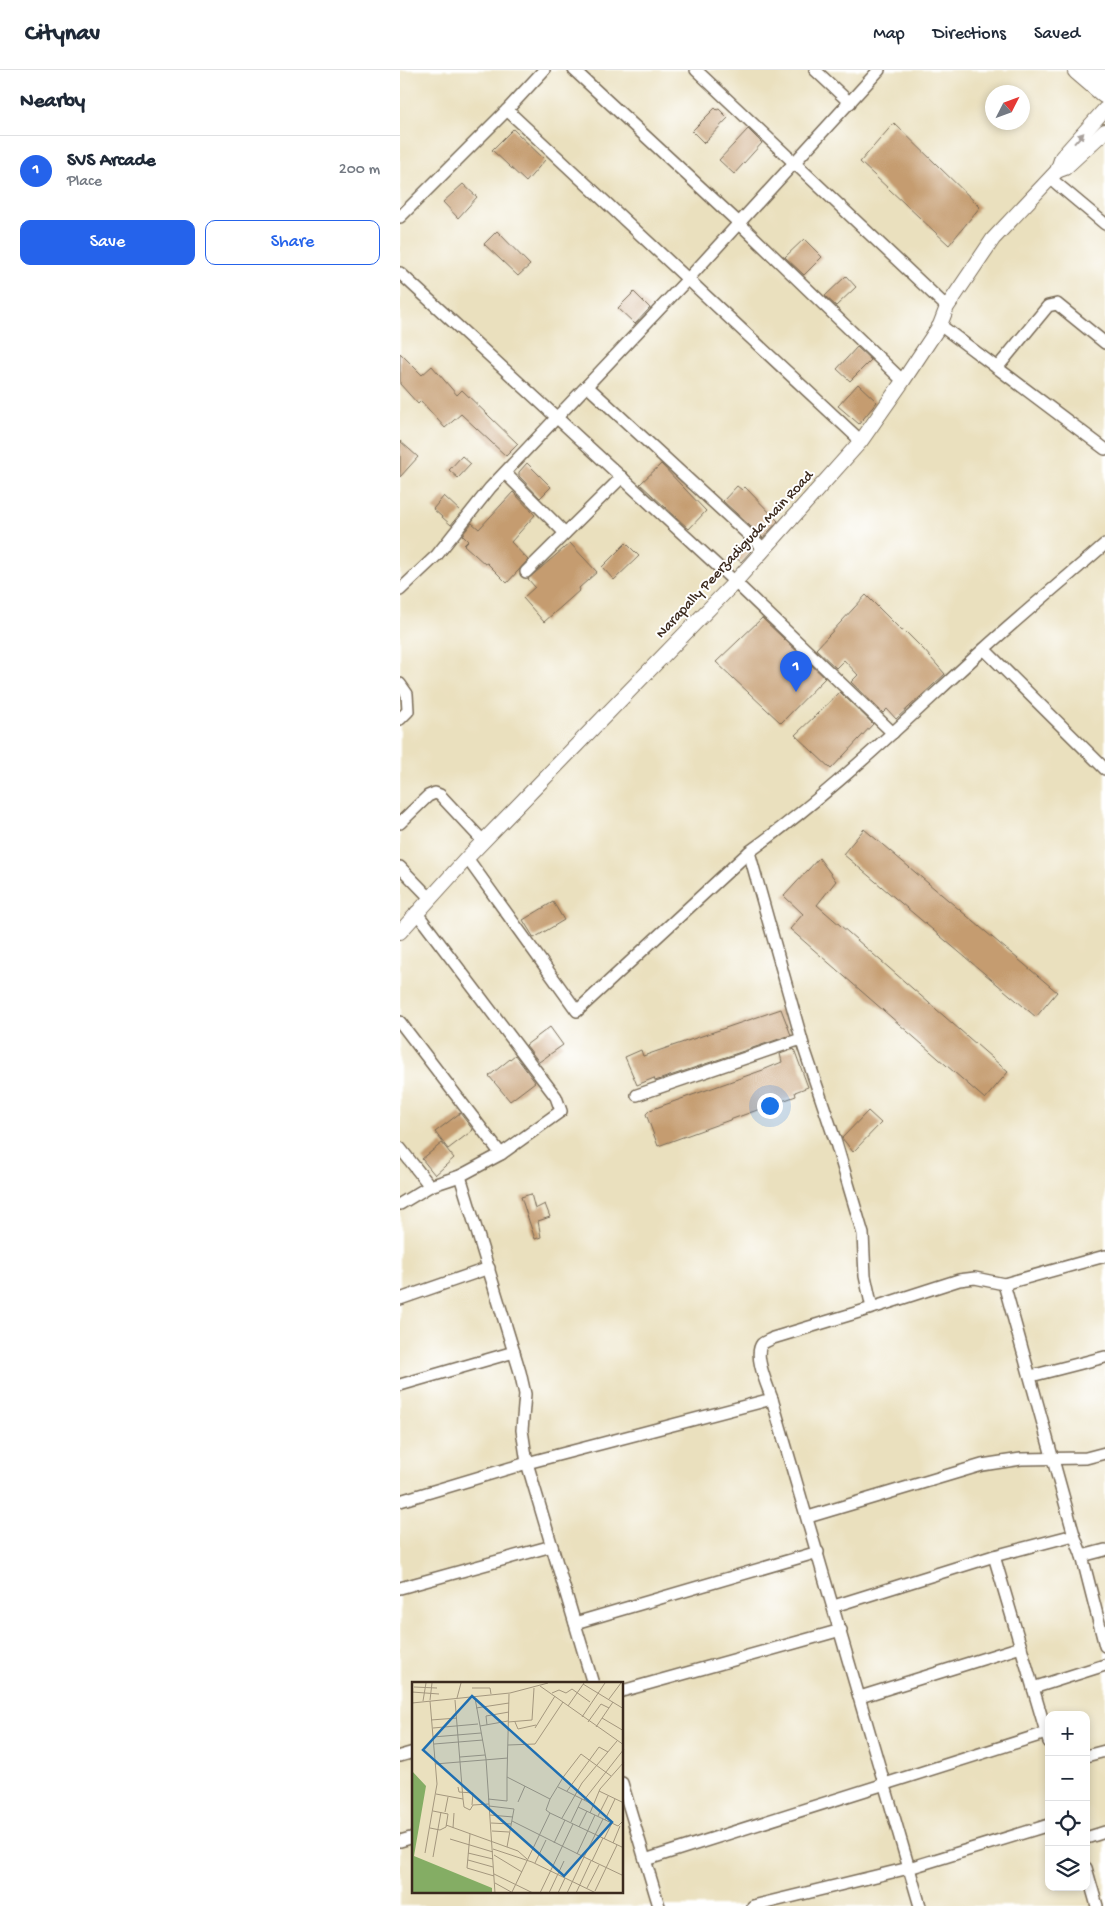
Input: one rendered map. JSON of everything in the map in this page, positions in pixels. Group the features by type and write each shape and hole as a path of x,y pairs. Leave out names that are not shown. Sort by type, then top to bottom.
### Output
{"highway":[{"path":"1077,70 1105,94"}],"street":[{"path":"400,217 507,110 544,70"},
{"path":"574,70 740,223 903,381"},
{"path":"696,70 948,307"},
{"path":"815,70 850,103"},
{"path":"400,590 437,555 505,473 740,223 879,70"},
{"name":"Narapally Peerzadiguda Main Road","path":"1054,175 1062,157 1105,109"},
{"path":"507,110 861,441"},
{"name":"Narapally Peerzadiguda Main Road","path":"400,932 416,912 483,841 735,582 861,441 940,325 948,307 993,239 1054,175 1065,168 1105,131"},
{"path":"1054,175 1105,224"},
{"path":"400,272 735,582 894,733"},
{"path":"997,368 1048,306 1052,304 1057,304 1105,343"},
{"path":"940,325 1105,449"},
{"path":"587,386 764,549"},
{"path":"505,473 565,533"},
{"path":"526,572 622,477"},
{"path":"467,858 577,1011 749,852 790,822 894,733 984,649 1105,544"},
{"path":"984,649 1105,769"},
{"path":"400,684 407,694 408,710 400,719"},
{"path":"400,823 428,796 435,793 440,795 483,841"},
{"path":"749,852 801,1039 836,1142 861,1226 866,1253 865,1276 872,1308"},
{"path":"400,867 430,898"},
{"path":"400,1204 430,1186 460,1176 501,1154 561,1110 560,1105 416,912"},
{"path":"400,1022 501,1154"},
{"path":"637,1095 801,1039"},
{"path":"400,1148 430,1186"},
{"path":"460,1176 526,1394 522,1430 527,1463 592,1682"},
{"path":"920,1906 808,1517 760,1363 759,1350 763,1343 773,1338 959,1280 975,1278 1004,1284 1105,1256"},
{"path":"400,1299 489,1268"},
{"path":"1004,1284 1074,1535 1082,1556 1105,1646"},
{"path":"400,1385 514,1352"},
{"path":"1031,1376 1105,1357"},
{"path":"400,1500 527,1463 772,1399"},
{"path":"808,1517 982,1465 1054,1458 1086,1458 1105,1453"},
{"path":"834,1606 994,1556 1074,1535"},
{"path":"400,1588 552,1546"},
{"path":"1082,1556 1105,1550"},
{"path":"575,1624 818,1552"},
{"path":"994,1556 1045,1730"},
{"path":"624,1690 841,1630"},
{"path":"860,1696 1021,1647"},
{"path":"1033,1688 1105,1665"},
{"path":"646,1860 885,1784 1045,1738"},
{"path":"1090,1755 1105,1751"},
{"path":"624,1789 659,1906"},
{"path":"753,1906 909,1868 1045,1826"},
{"path":"1090,1837 1105,1832"},
{"path":"400,1842 412,1838"},
{"path":"1090,1881 1098,1906"}],"building":[{"path":"715,108 719,109 728,118 704,143 692,131"},
{"path":"894,123 980,207 949,245 860,162"},
{"path":"513,129 545,160 526,182 492,150"},
{"path":"748,129 762,143 734,174 719,160"},
{"path":"463,184 477,197 458,218 443,202"},
{"path":"497,231 530,265 518,276 484,244"},
{"path":"804,239 822,257 804,275 785,257"},
{"path":"846,276 856,287 836,306 825,296"},
{"path":"634,292 650,308 635,324 618,308"},
{"path":"857,347 871,360 850,381 837,369"},
{"path":"400,353 422,375 432,366 457,395 462,390 518,444 506,456 461,414 445,428 421,401 418,404 400,384"},
{"path":"858,384 877,402 859,424 838,406"},
{"path":"400,441 418,457 400,477"},
{"path":"462,456 471,464 458,478 449,470"},
{"path":"527,463 551,487 540,498 519,476 519,472"},
{"path":"661,464 706,511 689,529 640,484"},
{"path":"737,486 742,490 745,487 778,521 763,538 723,501"},
{"path":"513,492 535,515 511,542 528,560 507,583 487,563 485,564 464,545 468,541 462,535 472,523 479,529"},
{"path":"444,496 461,512 451,525 433,509"},
{"path":"570,543 597,572 544,622 523,598 535,587 528,579"},
{"path":"626,543 639,556 614,580 602,567"},
{"path":"745,547 751,551 741,562 736,558"},
{"path":"866,595 924,650 945,674 896,719 887,709 883,713 851,682 858,675 844,660 836,668 816,649"},
{"path":"762,618 825,678 781,723 716,662"},
{"path":"840,692 873,724 831,769 795,735"},
{"path":"864,829 1057,992 1036,1017 843,854"},
{"path":"819,858 836,881 817,905 1008,1072 985,1099 790,929 803,914 784,896"},
{"path":"553,902 564,920 534,938 523,920"},
{"path":"781,1009 791,1035 655,1081 654,1078 637,1085 625,1057 641,1050 643,1056"},
{"path":"550,1027 563,1045 539,1062 526,1045"},
{"path":"794,1049 808,1087 795,1092 796,1096 658,1146 646,1114 650,1110 782,1062 780,1054"},
{"path":"515,1055 535,1082 510,1101 489,1076"},
{"path":"868,1111 881,1123 853,1152 842,1138"},
{"path":"460,1113 473,1130 448,1149 435,1132"},
{"path":"442,1143 454,1158 435,1175 422,1159"},
{"path":"531,1194 535,1209 545,1204 550,1217 538,1221 541,1237 535,1239 521,1197"}],"place":[{"name":"SVS Arcade","path":"796,692"}]}
